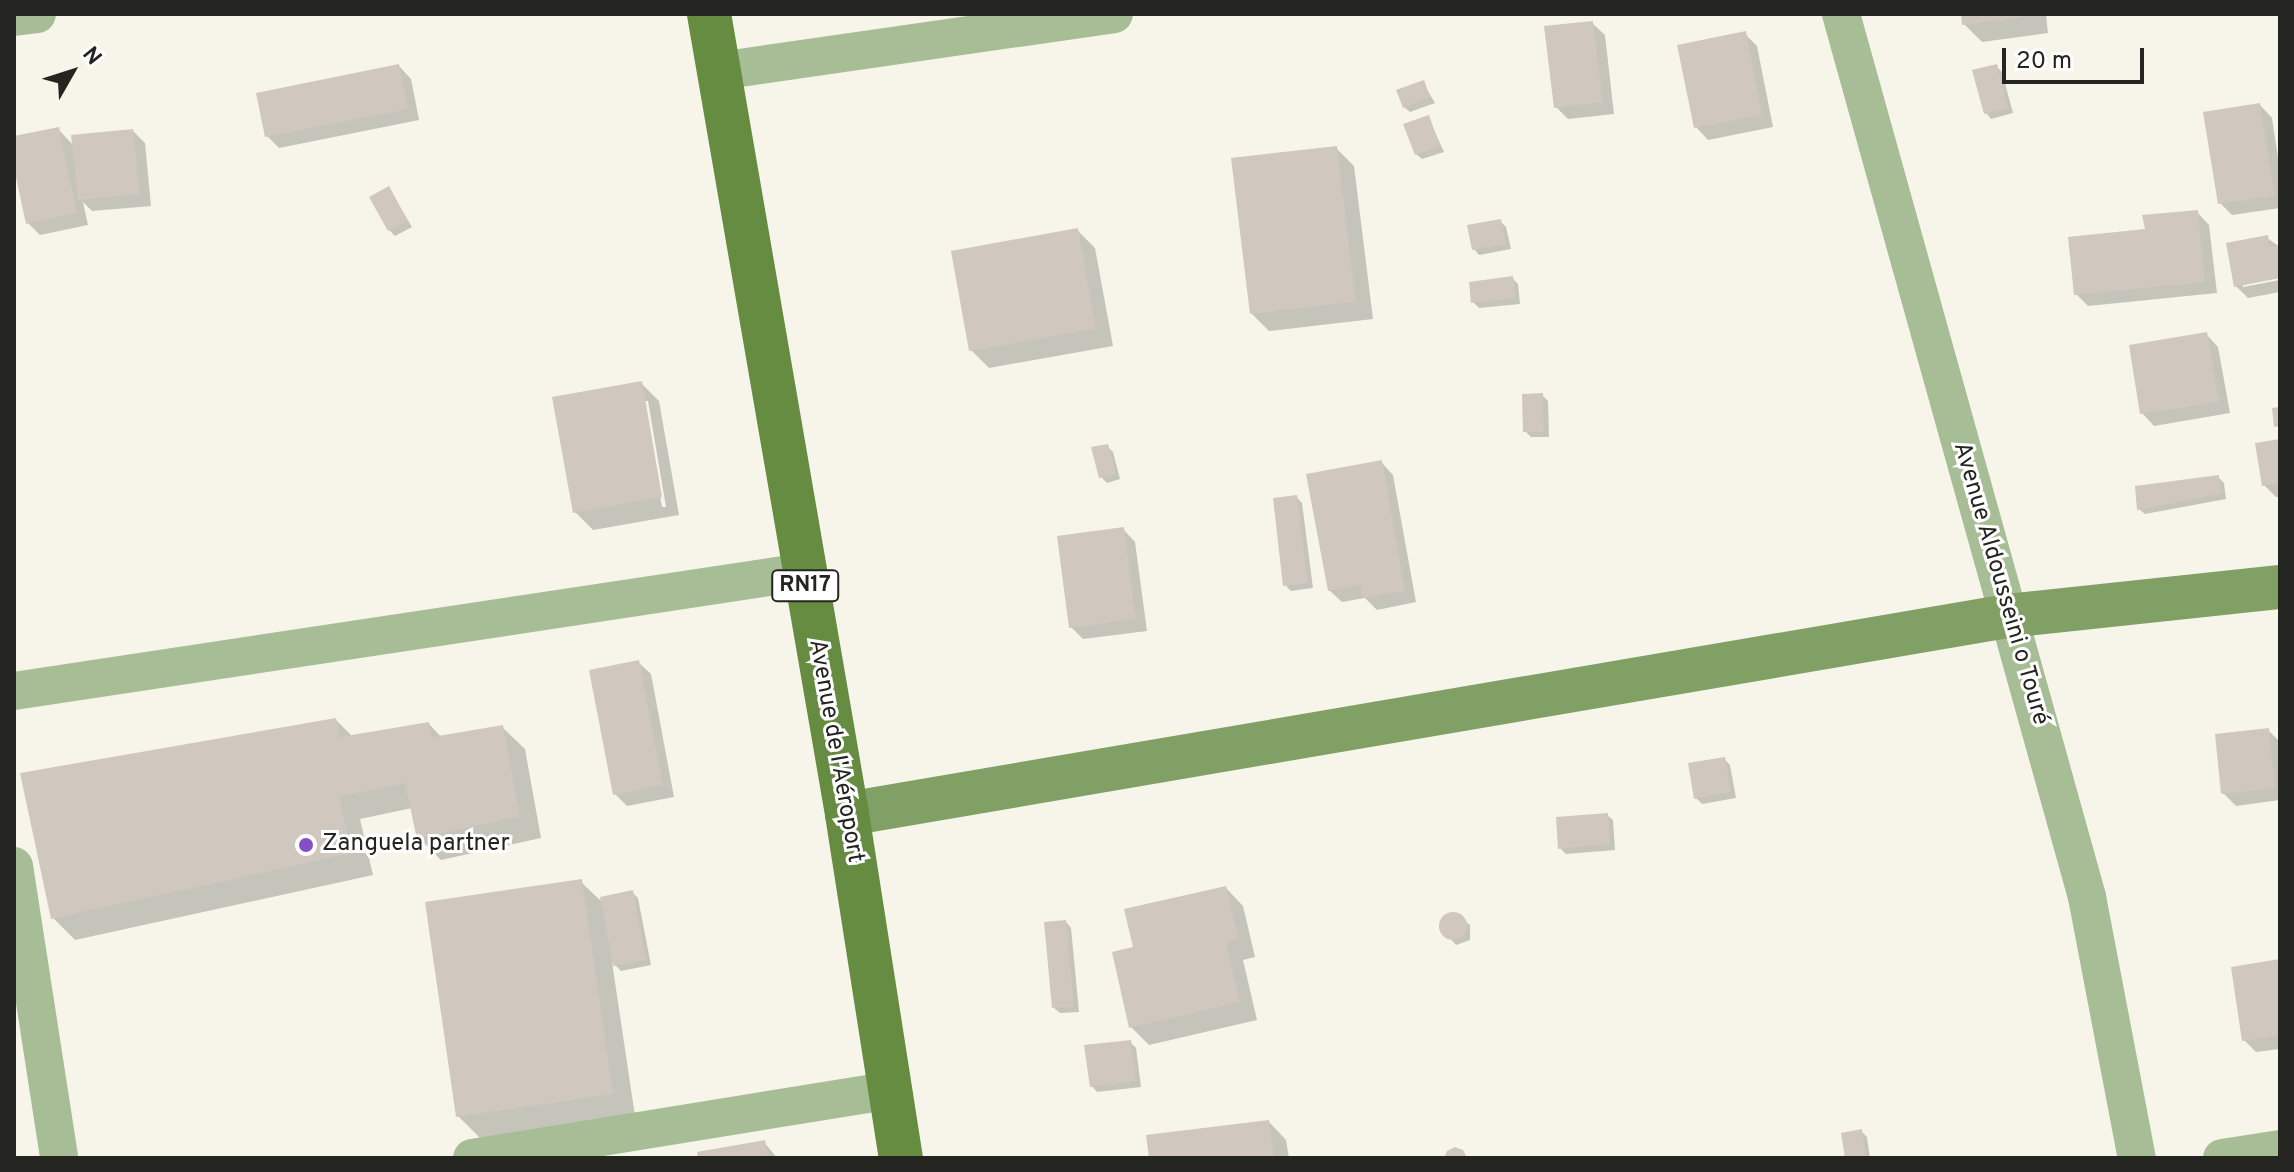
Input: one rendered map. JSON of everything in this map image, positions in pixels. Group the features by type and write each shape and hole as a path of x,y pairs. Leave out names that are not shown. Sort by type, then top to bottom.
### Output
{"main road":[{"name":"Avenue de l'Aéroport","path":"709,14 847,814 901,1158"}],"street":[{"path":"14,17 37,14"},
{"path":"719,71 1114,14"},
{"name":"Avenue Aldousseini o Touré","path":"1841,14 2087,897 2137,1158"},
{"path":"14,691 803,572"},
{"path":"847,814 2008,616 2280,587"},
{"path":"14,866 59,1158"},
{"path":"472,1158 891,1090"},
{"path":"2222,1158 2280,1149"}],"building":[{"path":"1961,14 2033,14 2033,16 1962,25"},
{"path":"1593,21 1603,102 1554,108 1544,26"},
{"path":"1746,31 1762,115 1694,128 1677,45"},
{"path":"399,64 408,109 265,137 256,93"},
{"path":"1997,64 2008,108 1984,114 1972,70"},
{"path":"1424,80 1430,97 1403,108 1396,90"},
{"path":"2260,103 2275,196 2218,204 2203,112"},
{"path":"1429,115 1440,146 1415,155 1403,124"},
{"path":"59,127 77,213 26,224 14,168 14,136"},
{"path":"133,129 140,194 78,200 71,135"},
{"path":"1337,146 1356,302 1250,314 1231,158"},
{"path":"389,186 408,221 388,231 369,197"},
{"path":"2198,210 2205,282 2074,295 2068,237 2145,229 2142,215"},
{"path":"1501,219 1506,244 1472,250 1467,225"},
{"path":"1078,228 1096,329 969,351 951,251"},
{"path":"2268,235 2269,247 2280,245 2280,278 2234,287 2226,243"},
{"path":"1513,276 1516,298 1471,303 1469,282"},
{"path":"2207,332 2219,402 2140,414 2129,345"},
{"path":"642,381 662,497 573,513 552,397"},
{"path":"1543,393 1544,432 1523,432 1522,394"},
{"path":"2280,407 2280,426 2274,427 2272,408"},
{"path":"2280,439 2280,483 2262,486 2255,443"},
{"path":"1108,444 1116,474 1099,478 1091,447"},
{"path":"1382,460 1405,591 1363,598 1360,585 1328,591 1306,474"},
{"path":"2219,475 2221,494 2137,510 2135,486"},
{"path":"1297,495 1308,583 1283,586 1273,498"},
{"path":"1124,527 1136,619 1069,628 1057,536"},
{"path":"639,660 663,785 613,795 589,670"},
{"path":"336,718 340,737 429,722 432,737 503,725 520,816 417,839 405,783 339,797 352,853 51,919 20,773"},
{"path":"2269,728 2275,788 2221,794 2215,734"},
{"path":"1725,757 1731,792 1694,799 1688,763"},
{"path":"1608,813 1610,844 1558,849 1556,817"},
{"path":"582,879 613,1094 456,1117 425,902"},
{"path":"1226,886 1239,939 1226,942 1240,1002 1129,1028 1112,952 1133,947 1124,909"},
{"path":"633,890 646,960 613,966 600,897"},
{"path":"1453,912 1463,916 1467,926 1463,936 1453,940 1443,936 1439,926 1443,916"},
{"path":"1066,920 1074,1007 1052,1008 1044,922"},
{"path":"2280,959 2280,1035 2242,1041 2231,967"},
{"path":"1131,1040 1136,1081 1090,1087 1084,1045"},
{"path":"1269,1120 1274,1158 1149,1158 1146,1135"},
{"path":"1862,1129 1866,1157 1845,1158 1841,1133"},
{"path":"765,1140 768,1158 698,1158 697,1152"},
{"path":"1455,1147 1463,1150 1467,1158 1444,1158 1447,1151"}],"place":[{"name":"Zanguela partner","path":"306,845"}]}
